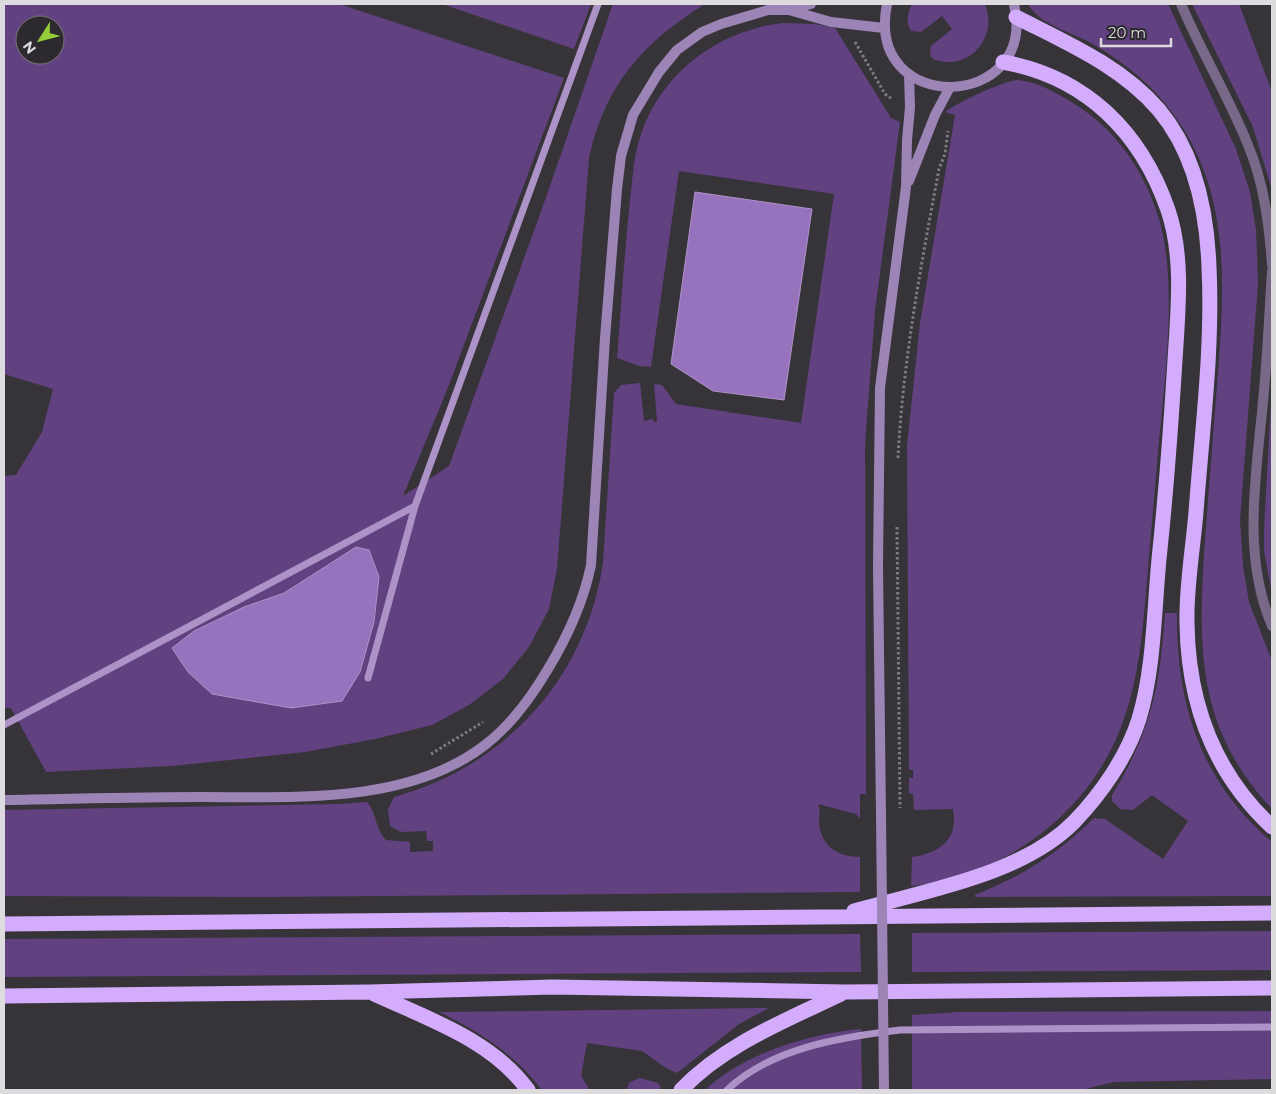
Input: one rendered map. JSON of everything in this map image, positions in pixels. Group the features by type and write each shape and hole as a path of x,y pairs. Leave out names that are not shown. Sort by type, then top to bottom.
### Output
{"highway":[{"path":"1015,10 1126,78 1161,112 1174,134 1197,183 1205,212 1210,298 1187,622 1191,677 1204,726 1218,759 1236,789 1272,827"},
{"path":"835,916 1008,867 1055,839 1074,822 1099,791 1128,747 1139,718 1148,673 1170,442 1178,299 1175,242 1169,214 1148,161 1133,139 1107,111 1086,95 1051,76 1024,66 1003,62"},
{"path":"4,924 1272,913"},
{"path":"4,996 370,992 553,987 845,992 1272,988"},
{"path":"370,992 465,1036 520,1078 528,1090"},
{"path":"681,1090 698,1072 740,1043 845,992"}],"street":[{"path":"4,800 331,797 394,786 430,775 486,745 537,687 567,638 585,594 591,565 605,338 617,190 621,156 633,115 659,72 677,50 702,32 721,24 768,10 788,10 811,4"},
{"path":"887,4 884,28 891,52 896,61 909,74 927,84 949,88 963,87 985,79 1003,62 1014,41 1015,10"},
{"path":"1182,4 1195,37 1249,146 1267,216 1272,265"},
{"path":"788,10 831,22 884,28"},
{"path":"884,1090 878,566 880,388 906,187 910,107 909,74"},
{"path":"906,187 935,115 949,88"},
{"path":"1272,271 1262,410 1254,488 1255,561 1263,605 1272,626"}],"path":[{"path":"854,33 859,52 885,94 899,104"},
{"path":"898,460 901,403 915,299 939,169 945,154 949,128"},
{"path":"898,526 900,814"},
{"path":"426,756 442,749 489,717"}],"shaded area":[{"path":"4,4 339,4 564,78 447,390 403,496 449,466 544,203 613,4 705,4 663,34 645,50 616,87 605,108 596,132 589,158 557,569 549,609 529,647 503,679 469,705 432,725 375,739 305,752 172,766 46,772 11,708 4,708 4,476 16,475 42,432 53,389 4,374"},
{"path":"442,4 591,4 574,49"},
{"path":"912,4 985,4 988,28 984,40 969,56 958,61 946,62 933,59 930,55 931,46 952,29 942,16 921,32 911,31 908,17"},
{"path":"1028,4 1168,4 1236,149 1250,192 1256,230 1258,284 1240,520 1243,566 1249,602 1272,661 1272,809 1247,778 1228,747 1215,715 1207,683 1203,649 1202,615 1205,540 1222,311 1219,237 1210,189 1192,143 1165,103 1149,86 1111,55 1047,22 1033,11"},
{"path":"1192,4 1239,4 1272,92 1272,190 1253,127"},
{"path":"783,23 815,24 835,28 891,118 900,122 875,311 865,444 866,794 860,794 860,819 856,814 818,804 820,831 827,844 832,849 845,855 860,857 860,892 259,897 4,896 4,810 367,802 373,811 382,836 386,840 410,842 410,852 433,851 433,841 427,841 426,831 401,832 390,826 388,809 394,797 434,783 471,764 504,740 534,712 559,680 579,644 594,605 603,563 614,393 621,385 640,383 644,421 652,419 655,422 657,421 654,384 662,385 676,404 801,423 834,194 679,171 651,367 639,366 617,358 633,172 638,143 651,112 663,91 678,73 715,45 759,27"},
{"path":"1016,80 1029,82 1063,97 1081,108 1111,133 1135,164 1144,181 1159,219 1165,246 1169,308 1166,373 1140,649 1131,695 1125,717 1116,738 1106,759 1090,784 1070,807 1048,828 1024,846 998,861 970,873 941,881 911,886 912,857 931,852 945,843 950,837 954,820 953,809 914,810 913,794 909,793 909,778 913,778 913,770 909,770 907,446 920,323 955,115 945,112 979,93"},
{"path":"695,192 812,209 784,400 713,391 671,364"},
{"path":"1272,386 1272,593 1264,551 1264,529"},
{"path":"356,547 369,550 379,577 374,622 360,672 342,701 291,708 212,694 188,672 172,648 194,631 244,607 284,593"},
{"path":"1165,613 1177,613 1181,679 1188,710 1210,767 1227,794 1247,819 1272,842 1272,896 975,897 975,895 1039,863 1066,843 1094,818 1105,819 1163,859 1188,821 1152,795 1133,810 1120,809 1112,801 1112,795 1145,729 1160,663"},
{"path":"1272,931 1272,970 912,972 912,933"},
{"path":"860,934 861,972 4,977 4,939"},
{"path":"769,1008 739,1024 677,1073 666,1068 642,1051 587,1043 581,1076 589,1089 595,1090 542,1090 507,1054 468,1027 439,1012"},
{"path":"1272,1011 1272,1079 1114,1082 1081,1090 912,1090 912,1015 958,1012"},
{"path":"861,1029 862,1090 705,1090 739,1066 778,1048 820,1035"},
{"path":"640,1078 658,1083 661,1088 659,1090 626,1090 630,1082"}],"waterway":[{"path":"368,678 415,506 598,4"},
{"path":"4,725 415,506"},
{"path":"727,1090 764,1064 786,1054 854,1036 900,1030 1272,1027"}]}
